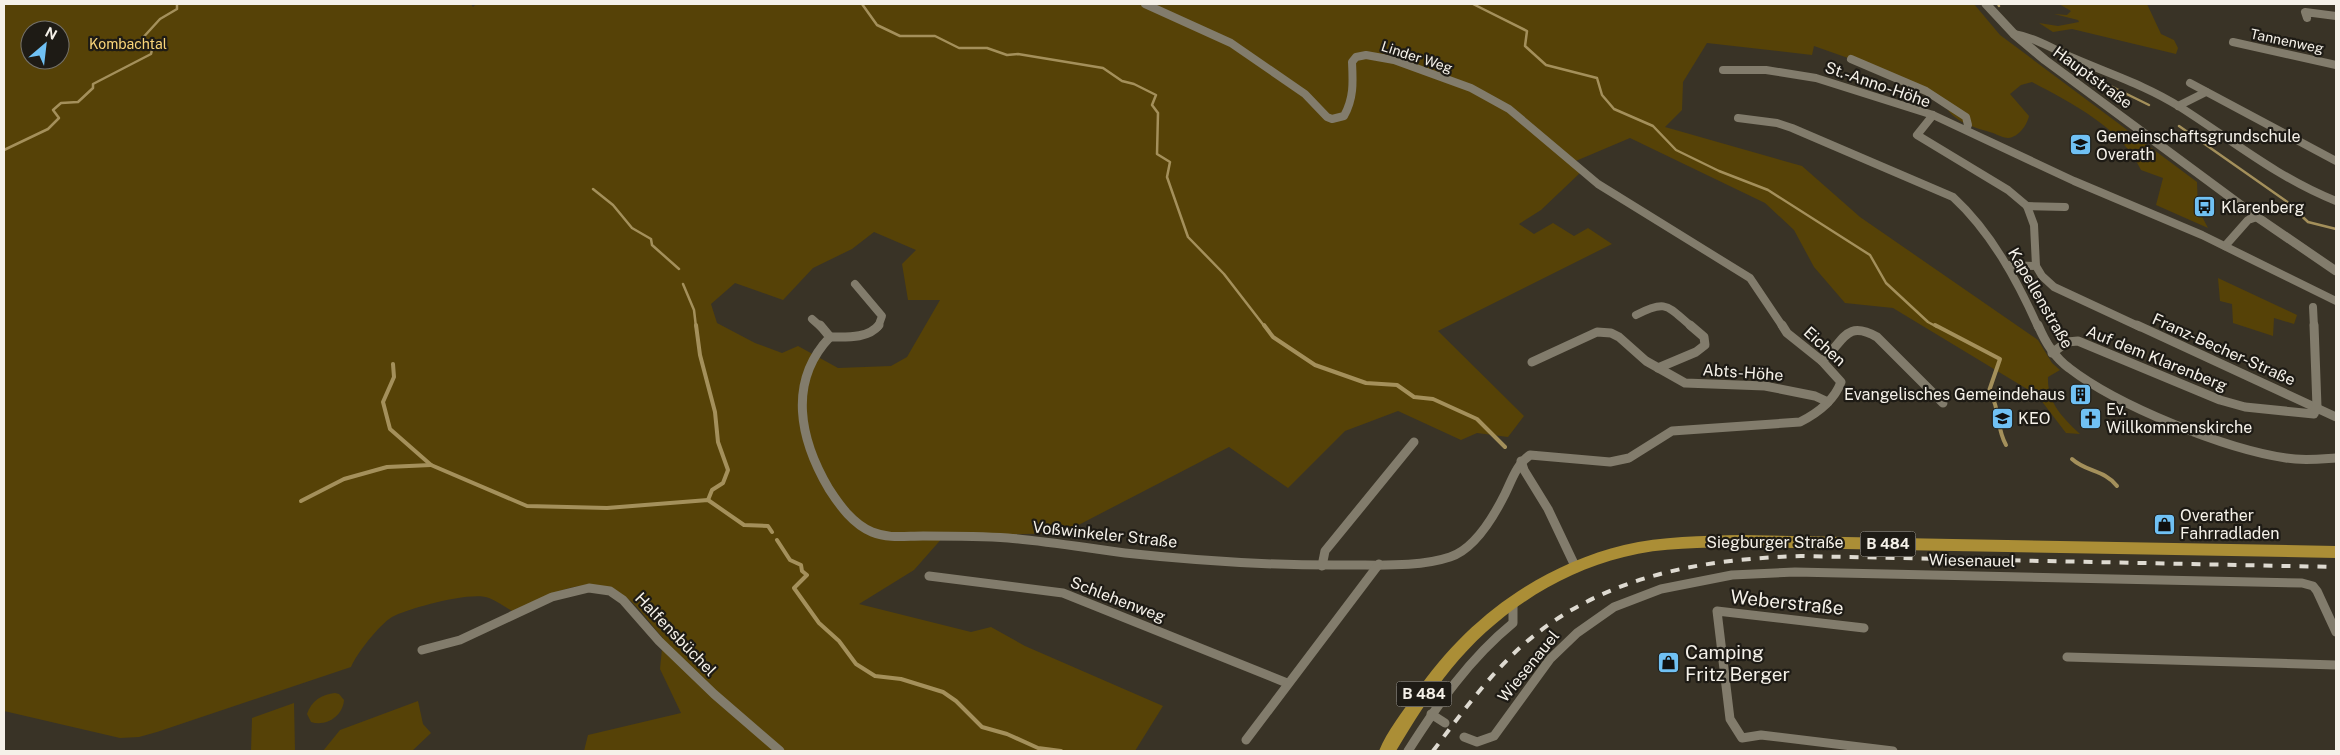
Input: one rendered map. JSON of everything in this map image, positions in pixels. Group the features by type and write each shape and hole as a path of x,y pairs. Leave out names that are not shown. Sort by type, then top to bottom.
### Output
{"main road":[{"name":"Hauptstraße","path":"1986,4 2014,34 2045,60 2257,217 2336,271"},
{"name":"Siegburger Straße","path":"1387,751 1434,680 1461,648 1513,602 1542,583 1610,555 1645,548 1699,542 1741,541 2336,552"}],"street":[{"name":"Linder Weg","path":"1145,4 1231,43 1299,90 1327,117 1339,118 1347,112 1352,98 1351,66 1354,59 1366,55 1377,56 1433,74 1491,98 1509,109 1564,154"},
{"path":"2307,18 2305,12 2336,16"},
{"path":"2014,34 2037,38 2064,53 2178,106 2234,145 2305,188 2336,201"},
{"name":"Tannenweg","path":"2233,42 2336,65"},
{"path":"1851,59 1926,91 1966,117 1968,125 1966,130"},
{"name":"St.-Anno-Höhe","path":"1723,70 1772,71 1816,78 1933,115 1918,135 2008,190 2028,206"},
{"path":"2190,83 2336,162"},
{"path":"2178,106 2206,92"},
{"path":"1933,115 2074,181 2225,246 2336,301"},
{"name":"Kapellenstraße","path":"1738,118 1777,123 1806,133 1953,197 1967,209 2007,265 2052,353 2067,368 2100,390 2202,434 2247,449 2281,458 2336,458"},
{"name":"Eichen","path":"1519,466 1530,454 1596,463 1622,460 1632,457 1664,434 1672,431 1794,423 1810,417 1828,402 1838,391 1841,382 1822,361 1788,333 1750,278 1598,184 1564,154"},
{"path":"2007,265 2036,266 2034,225 2028,206 2065,207"},
{"path":"2225,246 2248,220 2257,217"},
{"name":"Franz-Becher-Straße","path":"2036,266 2042,276 2054,287 2075,298 2317,407 2313,307"},
{"path":"812,319 830,337 860,336 874,330 881,323 882,316 863,297 855,284"},
{"name":"Abts-Höhe","path":"1636,315 1654,306 1667,306 1704,336 1705,345 1696,352 1658,368"},
{"path":"1822,361 1849,331 1858,329 1868,332 1877,337 1943,403"},
{"name":"Abts-Höhe","path":"1532,362 1597,332 1611,333 1620,337 1658,368 1685,383 1765,386 1815,396 1828,402"},
{"name":"Voßwinkeler Straße","path":"830,337 823,344 809,367 800,398 806,438 822,477 840,503 853,519 864,528 884,536 990,537 1207,560 1286,566 1379,564 1442,558 1460,554 1487,522 1502,500 1519,466"},
{"name":"Auf dem Klarenberg","path":"2052,353 2067,342 2078,341 2220,400 2245,407 2314,414 2317,407"},
{"path":"2317,407 2336,417"},
{"path":"1322,566 1326,551 1414,442"},
{"path":"1519,466 1524,470 1554,521 1576,568"},
{"path":"1246,740 1287,683 1379,564"},
{"name":"Wiesenauel","path":"1464,737 1477,742 1494,736 1550,659 1577,632 1614,607 1661,589 1732,575 1795,572 2302,583 2313,586 2317,591 2336,632"},
{"name":"Schlehenweg","path":"929,576 1063,593 1287,683"},
{"name":"Halfensbüchel","path":"422,650 460,640 552,597 589,588 600,588 610,591 623,600 659,641 714,694 780,751"},
{"path":"1408,751 1431,714 1471,661 1492,639 1513,623 1513,602"},
{"name":"Weberstraße","path":"1864,628 1717,611 1730,719 1742,738 1761,735 1892,751"},
{"path":"2067,657 2336,665"},
{"path":"1431,714 1445,723"}],"green space":[{"name":"Kombachtal","path":"4,4 471,4 473,7 476,4 1974,4 2000,35 2197,182 2198,209 2208,228 2156,205 2163,178 2141,170 2121,141 2094,118 2032,82 2021,85 2010,94 2029,116 2019,133 2006,138 1958,120 1948,110 1945,103 1865,64 1814,46 1812,55 1707,43 1683,82 1682,110 1665,127 1802,166 1860,217 2038,340 2052,363 2060,370 2048,377 2048,386 2053,402 2062,416 2080,434 2066,433 2037,395 1893,308 1845,303 1814,267 1794,230 1765,203 1630,138 1571,163 1581,172 1541,210 1519,224 1534,234 1553,223 1574,236 1588,228 1612,244 1438,331 1524,416 1508,437 1477,433 1461,440 1398,411 1345,431 1288,488 1229,447 1063,533 944,536 914,570 859,604 971,632 991,627 1025,646 1163,706 1135,751 584,751 588,735 681,713 660,669 663,638 627,598 613,590 599,586 584,585 555,593 512,611 492,599 480,596 455,599 412,609 392,617 381,626 363,647 351,667 157,732 139,737 120,738 4,711","holes":["874,232 916,250 902,264 908,300 940,300 907,357 891,366 838,368 798,346 782,353 755,343 717,323 711,304 735,283 783,300 813,268 852,249"]},
{"path":"2059,4 2147,4 2161,34 2174,40 2178,48 2176,54 2072,29 2053,32 2039,23 2058,26 2079,22 2078,20 2054,14 2067,15 2071,11"},
{"path":"2218,278 2297,315 2294,324 2274,318 2273,336 2233,323 2232,304 2220,301"},
{"path":"335,693 339,694 344,700 341,711 328,721 322,723 311,722 307,714 311,705 321,697"},
{"path":"418,701 423,724 431,733 412,751 323,751 340,730"},
{"path":"294,703 295,751 251,751 252,718"}],"waterway":[{"path":"4,150 48,129 59,118 53,110 61,103 78,102 93,88 93,84 151,54 152,50 139,42 160,19 177,9 177,4"},
{"path":"862,4 877,25 900,36 935,36 959,48 987,48 1007,55 1018,54 1103,68 1122,81 1134,84 1156,95 1152,105 1158,113 1157,154 1170,162 1167,177 1188,237 1224,274 1265,327"},
{"path":"1473,4 1527,31 1525,46 1546,65 1597,78 1602,95 1614,109 1653,126 1676,150 1719,171 1768,190 1870,255 1886,283 1928,322 1937,327"},
{"path":"2086,74 2149,105"},
{"path":"2179,126 2286,201 2308,222 2336,229"},
{"path":"593,189 613,205 632,228 651,239 652,245 679,269"},
{"path":"683,284 694,310 696,327"},
{"path":"696,325 700,355 715,412 718,442 728,470 723,483 712,490 708,500"},
{"path":"1264,325 1273,337 1315,365 1366,383 1397,385 1414,397 1433,399 1477,419 1505,447"},
{"path":"1935,325 2000,359 1989,391 1995,404 2006,445"},
{"path":"393,364 394,377 383,402 390,429 431,465"},
{"path":"2072,459 2107,477 2117,486"},
{"path":"301,501 344,479 387,467 431,465"},
{"path":"431,465 527,506 607,508 708,500"},
{"path":"708,500 744,525 768,526 772,532"},
{"path":"777,540 790,560 801,565 802,571 807,575 794,588 819,623 839,641 856,664 875,676 901,679 943,692 956,701 982,727 1007,734 1038,748 1061,751"}],"railway":[{"path":"1433,751 1476,695 1511,656 1554,621 1586,602 1620,587 1690,567 1726,561 1801,556 2336,567"}],"place":[{"name":"Gemeinschaftsgrundschule Overath","path":"2080,145"},
{"name":"Klarenberg","path":"2205,207"},
{"name":"Evangelisches Gemeindehaus","path":"2081,394"},
{"name":"KEO","path":"2002,418"},
{"name":"Ev. Willkommenskirche","path":"2090,418"},
{"name":"Overather Fahrradladen","path":"2164,524"},
{"name":"Camping Fritz Berger","path":"1669,663"}]}
